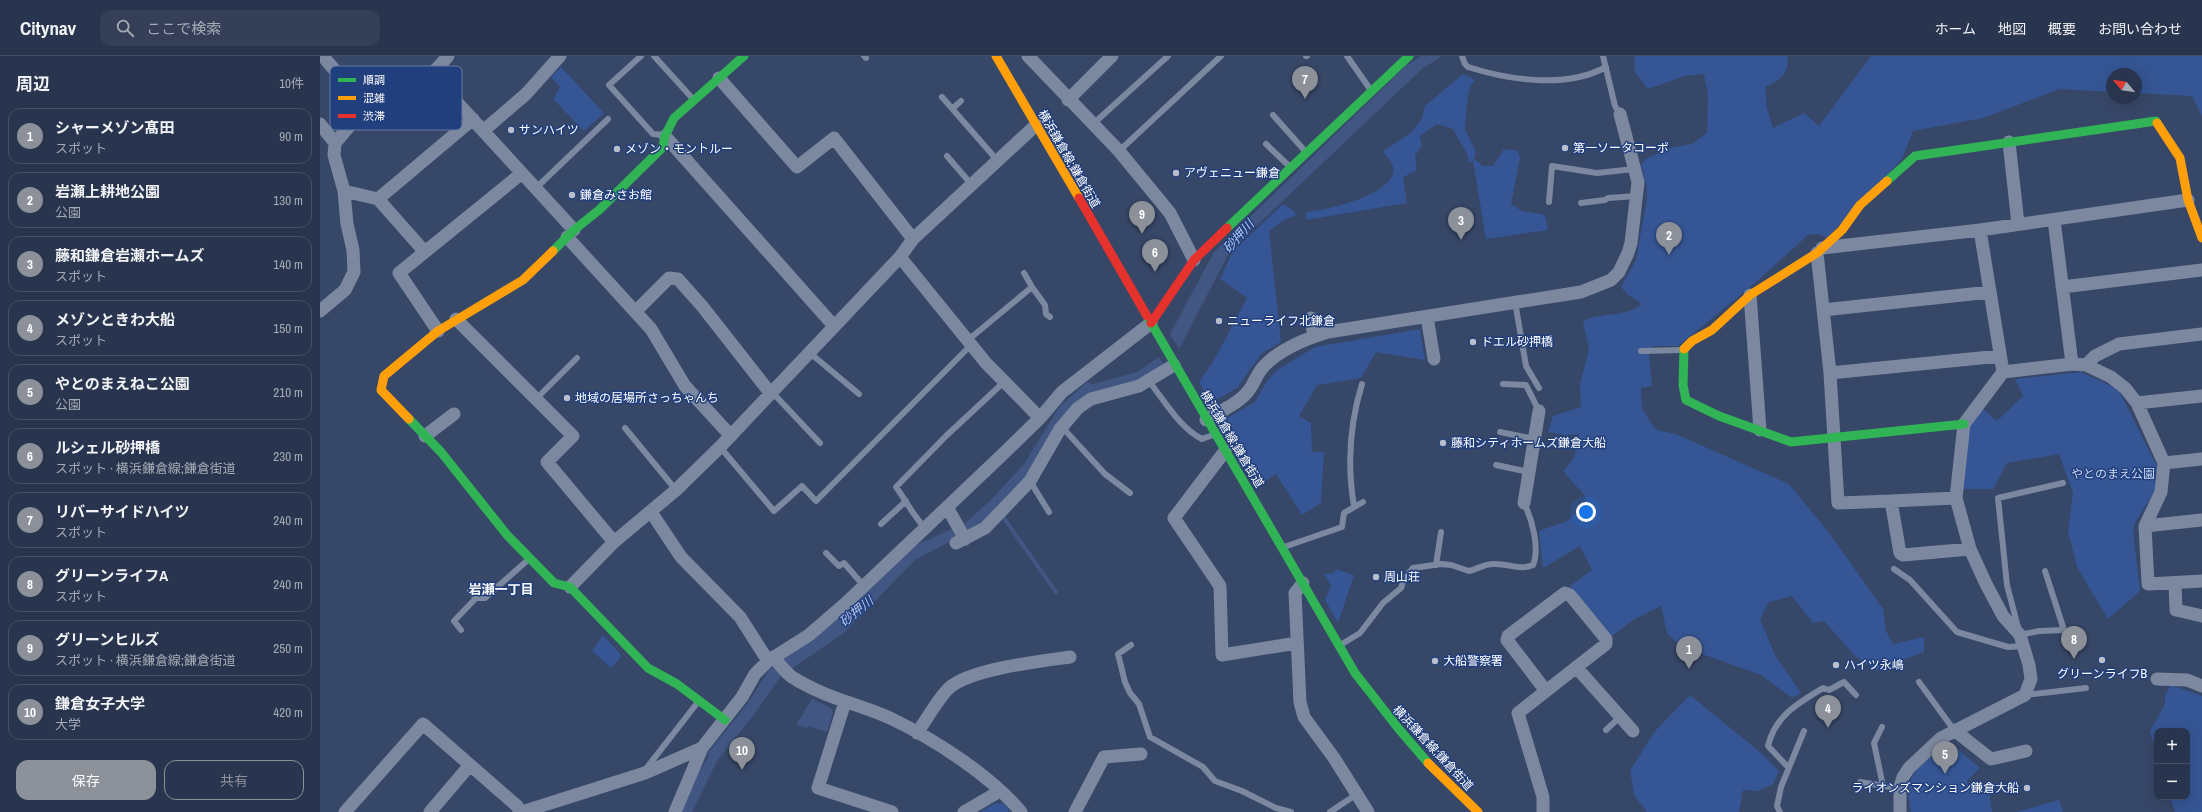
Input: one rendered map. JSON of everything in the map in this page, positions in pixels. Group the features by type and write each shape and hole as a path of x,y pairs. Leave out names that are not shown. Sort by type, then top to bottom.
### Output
{"street":[{"path":"323,56 331,66"},
{"path":"439,66 448,56"},
{"path":"483,131 526,94 560,56"},
{"path":"725,720 677,684 648,668 570,587 554,582 507,535 440,452 381,390 384,376 438,331 523,280 571,234 599,210 662,147 665,136 674,118 744,56"},
{"name":"横浜鎌倉線;鎌倉街道","path":"996,56 1206,420 1355,673 1400,733 1455,791 1478,812"},
{"path":"1028,56 1068,100 1119,151 1170,213 1194,260"},
{"path":"1068,100 1112,56"},
{"path":"675,812 702,748 742,697 755,674 772,659 809,634 864,586 947,508 1042,415 1062,392 1086,371 1151,323 1194,260 1371,90 1409,56"},
{"path":"719,78 797,167 834,138 913,239"},
{"path":"462,107 536,188 571,234 651,329 685,386 731,436"},
{"path":"1206,420 1239,400 1249,390 1261,370 1277,356 1307,338 1328,332 1581,292 1611,280 1619,272 1628,254 1638,182 1636,168 1620,114"},
{"path":"462,128 473,119"},
{"path":"1964,424 1792,442 1719,416 1686,400 1683,385 1683,350 1692,341 1712,330 1750,296 1819,250 1842,230 1860,205 1915,156 2156,121 2180,158 2188,200 2202,238"},
{"path":"320,124 335,144"},
{"path":"570,587 614,542 676,490 720,447 900,257 913,239 1036,125"},
{"path":"320,310 345,290 354,272 353,250 347,224 344,191 334,156 335,144 347,130"},
{"path":"378,199 460,130"},
{"path":"665,136 834,326"},
{"path":"2009,142 2018,224"},
{"path":"438,331 399,273 424,251 522,173"},
{"path":"344,191 378,199 424,251"},
{"path":"1819,250 2054,220 2188,200"},
{"path":"2054,220 2072,364"},
{"path":"1980,230 2003,372"},
{"path":"1819,250 1823,310 1830,373 1838,503 1956,498"},
{"path":"900,257 970,342 1005,380 1042,415 1061,428"},
{"path":"2062,286 2202,270"},
{"path":"636,311 669,278 678,279 702,306 772,393"},
{"path":"1823,310 1990,292"},
{"path":"1750,296 1760,430"},
{"path":"1427,317 1434,359"},
{"path":"1311,318 1314,336"},
{"path":"456,319 573,436 547,462 614,542"},
{"path":"2086,365 2095,356 2119,344 2202,334"},
{"path":"1830,373 2000,356"},
{"path":"947,508 956,523 962,540 984,528 1030,481 1061,428 1078,408 1091,399 1139,386 1173,363"},
{"path":"1900,812 1900,787 1903,777 1909,768 1941,738 1954,730 2007,706 2025,695 2031,679 2022,640 2002,616 1970,549 1956,498 1964,424 2003,372 2072,364 2086,365 2111,378 2125,388 2138,403 2164,462 2161,492 2145,526 2148,584 2175,584 2202,581"},
{"path":"2138,403 2202,396"},
{"path":"1524,503 1539,411"},
{"path":"425,436 454,414"},
{"path":"1225,451 1174,518 1220,586 1222,655 1297,644"},
{"path":"2164,462 2202,459"},
{"path":"1891,501 1900,553 1903,555 1970,549"},
{"path":"651,512 681,557 740,617 772,659 789,674 814,689 890,718 946,749 1000,791 1021,812"},
{"path":"2145,526 2202,520"},
{"path":"1303,583 1295,593 1300,702 1304,717 1368,812"},
{"path":"2175,584 2176,610 2202,616"},
{"path":"1543,812 1543,797 1518,713 1606,644 1606,639 1570,595 1565,593 1508,636 1507,640 1546,691"},
{"path":"917,733 948,689 958,682 1006,667 1070,656"},
{"path":"1576,667 1633,731"},
{"path":"2157,679 2187,680 2202,686"},
{"path":"845,702 818,788 892,812"},
{"path":"345,812 423,724 517,806 521,812 645,773 702,748"},
{"path":"1954,730 1991,759 2026,751"},
{"path":"1075,812 1104,757 1142,754"},
{"path":"430,812 470,765"},
{"path":"964,812 1000,791"}],"lane":[{"path":"641,56 609,85 653,134 665,136"},
{"path":"654,56 694,101"},
{"path":"1093,124 1168,56"},
{"path":"1119,151 1221,56"},
{"path":"1347,56 1371,90"},
{"path":"1462,56 1468,67 1506,78 1573,79 1596,73 1606,67"},
{"path":"1603,56 1615,106 1620,114"},
{"path":"942,96 997,160"},
{"path":"953,108 961,100"},
{"path":"1273,115 1306,152"},
{"path":"536,188 608,119"},
{"path":"1266,144 1290,167"},
{"path":"947,156 971,184"},
{"path":"1549,202 1552,166 1597,173 1636,168"},
{"path":"1580,203 1605,200 1608,198 1637,196"},
{"path":"1024,273 1045,305 1046,314 1050,318"},
{"path":"720,447 774,511 802,486 816,501 970,342 1032,287"},
{"path":"1515,302 1526,366 1539,388"},
{"path":"1641,351 1683,350"},
{"path":"810,353 859,394"},
{"path":"536,399 577,358"},
{"path":"925,528 910,511 906,501 896,487 946,436 1005,380"},
{"path":"1148,380 1185,426 1195,435 1202,439 1215,434"},
{"path":"1354,506 1351,434 1355,407 1362,384"},
{"path":"1503,384 1526,385 1539,411"},
{"path":"772,393 820,443"},
{"path":"625,428 676,490"},
{"path":"1061,428 1105,474 1130,494"},
{"path":"1500,432 1535,439"},
{"path":"1496,465 1529,472"},
{"path":"1030,481 1049,512"},
{"path":"2022,640 2007,585 1998,498 2063,483"},
{"path":"881,524 906,501"},
{"path":"1282,548 1342,527 1344,513 1363,502"},
{"path":"1340,646 1360,633 1383,603 1401,588 1404,579 1413,568 1451,565 1469,571 1484,564 1525,568 1533,565 1535,559 1534,529 1524,503"},
{"path":"1436,565 1441,532"},
{"path":"826,553 839,566 844,563 864,586"},
{"path":"461,630 454,621 476,598 485,598 530,558"},
{"path":"1894,569 1910,580 1957,632 2008,647 2039,631 2064,630 2045,571"},
{"path":"470,591 476,598"},
{"path":"1131,645 1118,654 1125,682 1130,694 1139,704 1150,736 1203,767 1215,781 1242,791 1276,808 1291,812"},
{"path":"1788,767 1768,746 1776,723 1785,713 1823,688 1829,690 1844,682 1856,695"},
{"path":"1919,682 1954,730"},
{"path":"2025,695 2086,688"},
{"path":"645,773 644,769 699,701"},
{"path":"1606,730 1620,717"},
{"path":"1882,727 1874,743 1883,786"},
{"path":"1780,812 1777,806 1781,787 1804,731"},
{"path":"1860,782 1900,787"},
{"path":"1330,812 1357,794"}],"green space":[{"path":"1634,56 1787,56 1787,67 1783,76 1765,87 1767,108 1773,128 1804,113 1819,126 1871,56 2202,56 2202,116 2192,96 2142,93 2142,68 2106,68 2106,92 2060,89 1983,118 1913,131 1902,159 1827,238 1819,234 1808,235 1755,283 1678,346 1653,346 1649,355 1652,386 1641,388 1642,408 1655,429 1678,435 1789,484 1830,534 1883,609 1886,631 1893,644 1924,637 1924,652 1876,670 1855,656 1824,621 1813,623 1792,596 1769,602 1760,619 1775,655 1801,693 1792,698 1761,675 1680,646 1667,633 1661,606 1633,620 1612,636 1570,586 1592,570 1580,546 1543,568 1539,531 1567,521 1585,507 1586,497 1563,471 1574,458 1579,434 1564,435 1548,432 1553,416 1581,407 1580,384 1589,349 1583,321 1590,318 1628,311 1642,304 1627,294 1621,287 1636,260 1647,198 1647,187 1641,165 1646,159 1669,148 1692,144 1707,133 1708,96 1704,74 1685,76 1648,89 1635,72"},
{"path":"561,67 604,113 584,131 553,99 560,87 551,77"},
{"path":"1463,74 1475,80 1470,87 1467,101 1465,129 1476,152 1474,159 1483,166 1493,166 1504,149 1518,151 1520,158 1511,204 1522,211 1545,215 1548,230 1486,239 1473,160 1468,163 1468,156 1453,129 1437,124 1420,136 1422,146 1415,156 1417,170 1403,177 1407,203 1306,220 1306,212 1328,208 1359,199 1373,193 1385,185 1392,177 1393,167 1383,151 1412,132 1422,118 1425,106"},
{"path":"1283,204 1294,211 1296,216 1285,220 1269,231 1281,342 1262,353 1237,388 1218,399 1207,396 1199,382 1214,360 1247,298 1220,279 1233,251"},
{"path":"1420,329 1425,360 1376,352 1361,378 1317,385 1299,416 1311,423 1312,452 1324,452 1321,503 1302,515 1276,474 1258,486 1224,433 1227,418 1255,402 1267,381 1277,370 1315,347"},
{"name":"やとのまえ公園","path":"2081,372 2118,389 2157,466 2156,489 2136,521 2133,530 2140,591 2108,619 2077,567 2068,531 2073,493 2059,454 2007,463 1993,489 1961,489 1969,427 1983,409 1997,421 2023,396 2015,379"},
{"path":"1335,569 1354,575 1338,623 1325,600 1331,586 1324,574 1334,573"},
{"path":"603,635 622,656 611,668 592,651"},
{"path":"2171,685 2202,696 2202,812 2175,812 2171,800 2190,800 2190,728 2154,728 2154,745 2150,731 2165,704 2165,695"},
{"path":"1690,695 1761,753 1779,771 1773,784 1758,791 1743,790 1739,812 1647,812 1634,795 1630,771 1655,731"},
{"path":"1950,743 1980,768 1967,781 1969,787 1989,791 1992,812 1911,812 1908,792 1911,779 1925,762"},
{"path":"2059,800 2063,812 2016,812"},
{"path":"996,803 1004,804 1010,812 980,812"}],"water":[{"name":"砂押川","path":"1421,56 1442,56 1422,69 1230,251 1179,349 1170,334 1214,252 1406,66"},
{"name":"砂押川","path":"1159,357 1164,365 1143,379 1091,395 1032,471 997,511 969,531 915,560 845,632 780,677 756,712 717,761 692,812 679,812 696,776 709,756 707,754 748,703 769,670 844,615 912,547 965,523 991,500 1024,464 1060,406 1087,382 1093,384 1098,383 1137,372"},
{"path":"812,699 831,708 833,713 827,732 808,726 807,728 796,725"}],"waterway":[{"path":"1001,514 1056,592"}],"traffic: fast":[{"path":"553,251 574,230 599,210 663,147 665,136 674,118 744,56"},
{"path":"1227,228 1409,56"},
{"path":"1887,181 1915,156 2156,121 2157,123"},
{"path":"1147,316 1355,673 1398,728 1428,763"},
{"path":"1684,349 1683,385 1686,400 1719,416 1791,442 1964,424"},
{"path":"409,419 441,452 507,535 554,583 570,587 648,668 677,684 725,720"}],"traffic: slow":[{"path":"996,56 1079,198"},
{"path":"2157,123 2180,158 2188,200 2202,238"},
{"path":"1684,349 1692,341 1712,330 1750,295 1817,253 1842,230 1860,205 1887,181"},
{"path":"409,419 381,390 384,376 438,331 523,280 553,251"},
{"path":"1428,763 1478,812"}],"traffic: jam":[{"path":"1079,198 1147,316"},
{"path":"1151,323 1194,260 1227,228"}],"place":[{"name":"リバーサイドハイツ","path":"1305,99"},
{"name":"サンハイツ","path":"511,130"},
{"name":"第一ソータコーポ","path":"1565,148"},
{"name":"メゾン・モントルー","path":"617,149"},
{"name":"アヴェニュー鎌倉","path":"1176,173"},
{"name":"鎌倉みさお館","path":"572,195"},
{"name":"グリーンヒルズ","path":"1142,234"},
{"name":"藤和鎌倉岩瀬ホームズ","path":"1461,240"},
{"name":"岩瀬上耕地公園","path":"1669,255"},
{"name":"ルシェル砂押橋","path":"1155,272"},
{"name":"ニューライフ北鎌倉","path":"1219,321"},
{"name":"ドエル砂押橋","path":"1473,342"},
{"name":"地域の居場所さっちゃんち","path":"567,398"},
{"name":"藤和シティホームズ鎌倉大船","path":"1443,443"},
{"name":"周山荘","path":"1376,577"},
{"name":"グリーンライフA","path":"2074,659"},
{"name":"グリーンライフB","path":"2102,660"},
{"name":"大船警察署","path":"1435,661"},
{"name":"ハイツ永嶋","path":"1836,665"},
{"name":"シャーメゾン髙田","path":"1689,669"},
{"name":"メゾンときわ大船","path":"1828,728"},
{"name":"鎌倉女子大学","path":"742,770"},
{"name":"やとのまえねこ公園","path":"1945,774"},
{"name":"ライオンズマンション鎌倉大船","path":"2027,788"}],"district":[{"name":"岩瀬一丁目","path":"501,589"}]}
